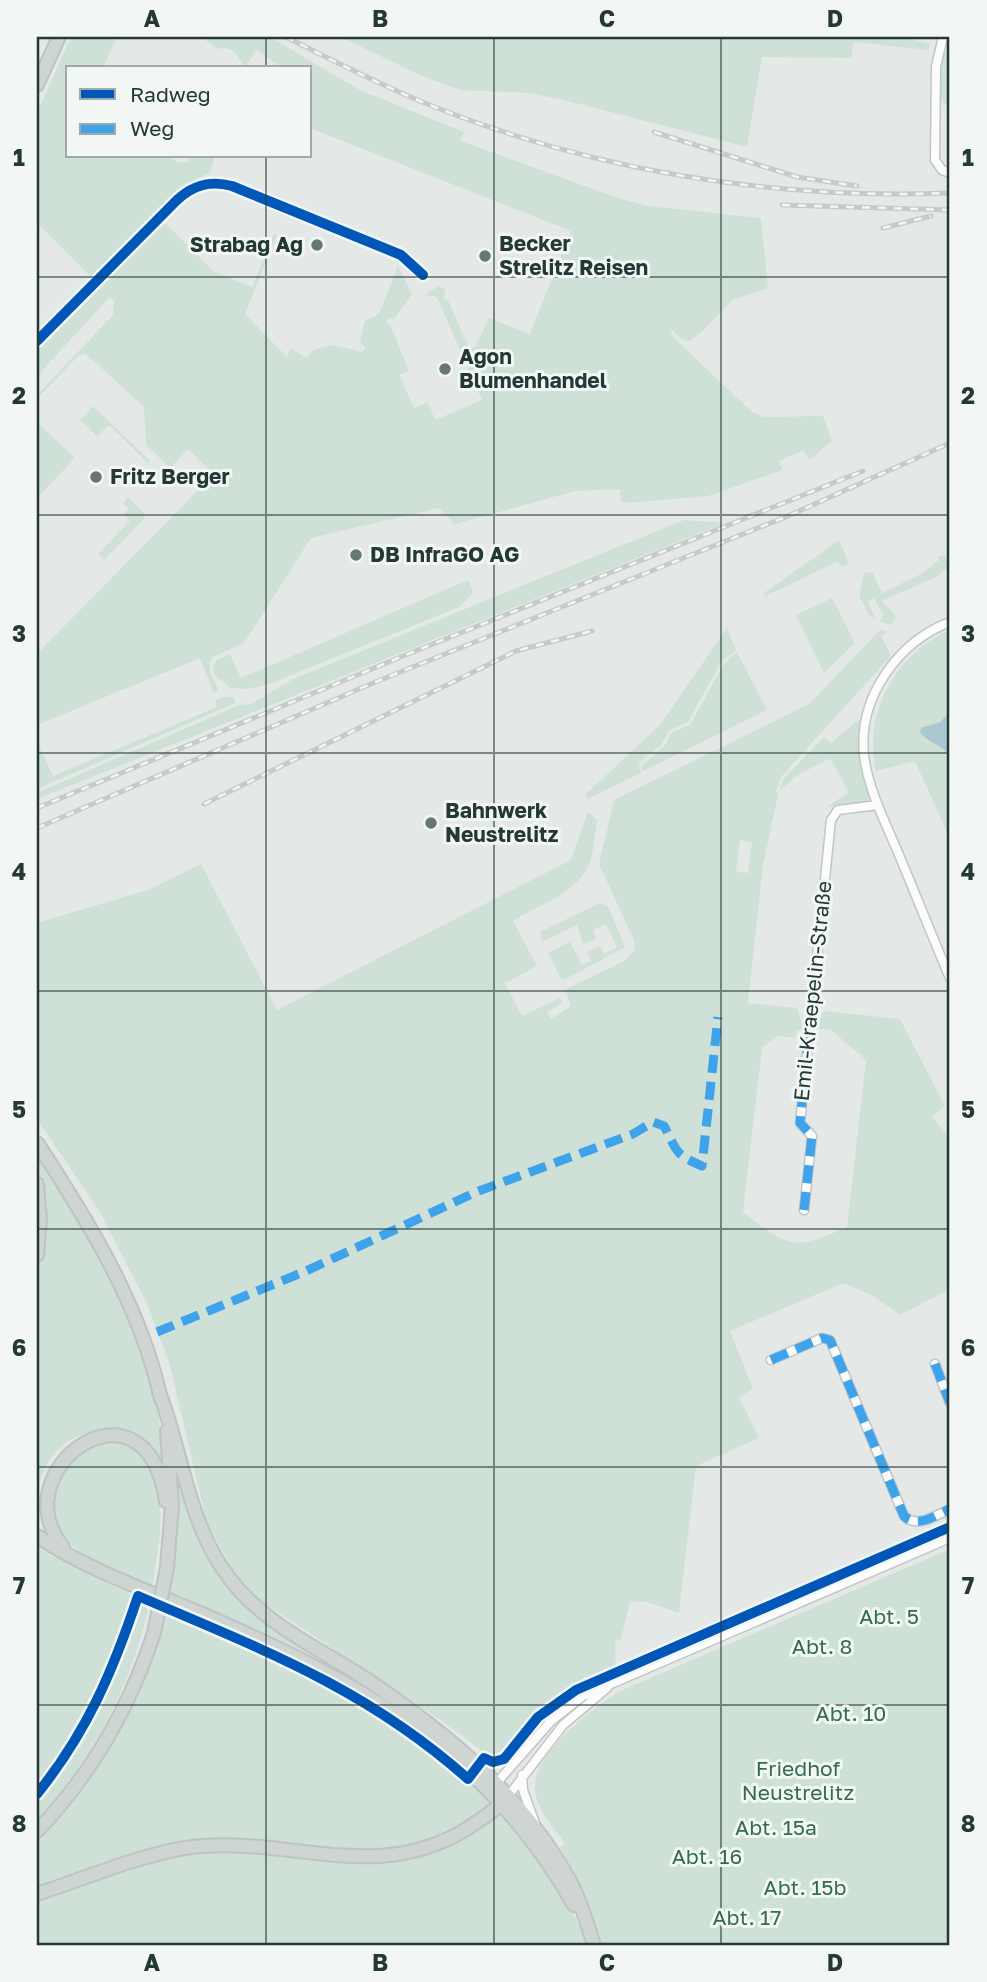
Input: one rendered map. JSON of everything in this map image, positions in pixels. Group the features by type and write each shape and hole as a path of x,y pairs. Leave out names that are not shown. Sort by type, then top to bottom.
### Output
{"main road":[{"path":"37,85 59,37"},
{"path":"37,1143 92,1231 122,1288 147,1348 173,1429 199,1525 211,1552 230,1579 260,1610 303,1642 369,1681 410,1712 537,1831 570,1880 592,1941"},
{"path":"37,1184 40,1220 37,1255"},
{"path":"37,1831 63,1804 110,1737 134,1688 153,1633 167,1568 172,1476 159,1392"},
{"path":"81,1562 50,1533 43,1519 40,1503 44,1481 54,1460 64,1449 83,1437 100,1435 125,1440 148,1456 162,1481 169,1533"},
{"path":"37,1536 81,1562 308,1661 410,1712"},
{"path":"308,1661 396,1712 493,1787"},
{"path":"37,1894 184,1848 237,1845 332,1856 394,1856 416,1852 453,1837 505,1800"},
{"path":"505,1800 592,1941"}],"street":[{"path":"943,37 936,66 935,160 942,170 950,173"},
{"path":"37,341 177,200 192,188 208,183 232,186 398,254 423,275"},
{"path":"950,622 923,634 909,645 886,675 873,698 865,729 864,753 878,805 950,978"},
{"name":"Emil-Kraepelin-Straße","path":"804,1209 812,1136 800,1123 831,820 838,810 878,805"},
{"path":"771,1360 822,1338 830,1340 906,1519 918,1522 950,1508"},
{"path":"935,1364 950,1403"},
{"path":"493,1787 536,1736 570,1704 600,1687 950,1538"},
{"path":"505,1800 563,1725 606,1688 647,1668"},
{"path":"522,1775 523,1790 537,1831"}],"green space":[{"path":"71,37 117,37 104,66 66,66 66,158 170,158 187,163 190,158 214,158 210,173 183,186 91,277 37,223 37,113"},
{"path":"201,37 270,37 360,90 464,132 461,141 615,197 648,206 761,218 768,288 732,300 703,331 689,341 682,339 672,330 671,335 752,412 764,417 823,416 832,441 809,460 804,450 779,461 783,470 708,496 626,503 621,501 620,489 575,491 455,524 439,508 311,538 244,643 213,657 210,662 210,671 219,692 213,692 200,658 37,725 37,654 214,474 188,449 170,468 146,445 144,407 85,353 78,356 37,399 37,395 113,315 114,300 110,297 37,376 37,349 156,227 159,230 165,223 213,271 252,287 274,234 277,235 245,314 287,357 291,348 306,358 315,349 332,345 363,352 365,348 360,342 365,321 379,314 398,266 412,294 394,319 390,317 386,322 390,324 409,371 399,375 414,408 428,402 435,420 482,400 437,297 425,295 438,286 445,290 444,299 448,300 468,346 475,348 489,318 530,334 571,231 312,129 312,66 280,66 256,50 245,66 228,48 218,49"},
{"path":"341,37 903,37 930,44 928,50 854,42 851,58 762,57 747,147 530,93 460,90 422,76"},
{"path":"950,51 950,110 939,97 943,54"},
{"path":"93,406 150,461 148,463 109,425 97,436 80,420"},
{"path":"38,423 75,458 39,496 37,493"},
{"path":"128,497 144,513 144,519 104,560 98,554 130,521 124,514 129,509 123,503"},
{"path":"684,520 724,523 37,799 37,793 237,706 251,704 293,679"},
{"path":"839,540 849,563 843,567 837,562 766,596 764,593"},
{"path":"938,556 950,556 950,566 936,577 882,601 897,617 891,625 880,621 883,614 874,598 868,602 875,618 870,616 859,596 864,573 872,572 882,593 921,574 939,560"},
{"path":"468,580 473,593 459,607 272,683 248,689 230,688 214,674 213,666 217,660 230,654 241,678"},
{"path":"832,598 855,643 824,673 796,615"},
{"path":"727,628 736,650 721,662 688,722 669,731 661,745 639,763 641,773 587,799 585,795 660,725"},
{"path":"880,630 887,631 882,637 891,656 781,777 776,791 778,795 763,865 748,1003 797,1008 804,1029 797,1030 796,1038 778,1036 762,1048 743,1212 771,1233 792,1242 814,1240 847,1227 866,1060 831,1030 815,1028 824,1011 900,1019 945,1106 932,1117 950,1138 950,1289 900,1315 874,1296 843,1283 730,1331 753,1389 739,1397 759,1438 696,1466 679,1613 647,1602 630,1601 621,1639 615,1640 616,1670 570,1690 549,1703 531,1720 510,1749 494,1760 442,1721 258,1599 233,1571 207,1523 169,1362 145,1299 98,1209 37,1119 37,923 148,890 201,864 277,1010 571,860 588,812 597,820 591,859 586,870 579,880 558,896 513,921 537,966 505,983 522,1016 560,998 562,1002 547,1013 551,1019 571,1006 565,990 626,960 635,949 634,940 599,864 614,800 809,704","holes":["740,840 752,842 748,873 736,872"]},
{"path":"950,630 950,712 940,722 926,727 926,740 944,747 950,757 950,839 915,761 876,771 873,749 874,727 879,707 899,670 913,654"},
{"path":"737,652 767,710 643,771 642,766 666,744 671,733 690,725 724,664"},
{"path":"234,697 235,703 37,789 37,742 53,776 217,707 215,700"},
{"path":"862,720 870,796 867,802 827,807 849,792 830,758 798,775 779,791 784,778 824,737 831,743 857,721"},
{"path":"600,903 608,906 625,947 562,981 548,953 570,942 582,965 591,961 587,952 600,946 604,954 617,947 606,924 593,930 596,938 583,945 577,925 542,942 540,932"},
{"path":"37,1152 104,1266 139,1344 152,1385 161,1428 166,1474 117,1433 93,1432 71,1439 55,1452 44,1470 37,1492 37,1271 42,1225"},
{"path":"100,1439 127,1445 142,1455 153,1469 158,1487 160,1529 152,1586 89,1558 57,1535 49,1497 50,1474 66,1457"},
{"path":"176,1466 197,1535 227,1585 262,1618 343,1673 170,1595 178,1533"},
{"path":"37,1548 149,1604 132,1663 108,1719 76,1771 37,1820"},
{"name":"Friedhof Neustrelitz","path":"950,1549 950,1931 945,1945 602,1945 569,1863 560,1848 565,1843 546,1817 536,1795 537,1774 554,1746 580,1721 618,1692"},
{"path":"166,1611 285,1662 362,1702 432,1751 463,1781 470,1779 492,1805 436,1841 390,1853 216,1843 37,1890 37,1839 80,1788 117,1733 146,1673"},
{"path":"498,1816 505,1817 540,1862 562,1894 588,1945 37,1945 37,1900 183,1854 231,1849 353,1863 392,1862 426,1853"}],"water":[{"path":"950,712 950,757 920,732 921,728 940,722"}],"railway":[{"path":"286,37 420,101 483,125 614,162 680,176 748,185 883,194 950,193"},
{"path":"654,132 797,177 857,186"},
{"path":"782,205 950,210"},
{"path":"883,228 931,216"},
{"path":"37,828 373,683 788,516 950,443"},
{"path":"37,808 403,656 863,471"},
{"path":"204,804 516,651 592,631"}],"marked path":[{"path":"804,1210 812,1136 800,1123 814,977"},
{"path":"157,1332 306,1271 476,1192 633,1134 653,1122 664,1126 680,1154 702,1166 718,1017"},
{"path":"771,1360 822,1338 830,1340 904,1516 909,1520 921,1521 950,1509"},
{"path":"935,1364 950,1403"}],"cycle path":[{"path":"37,341 177,200 196,187 209,184 232,186 401,255 423,275"},
{"path":"37,1794 55,1771 97,1700 119,1650 138,1596 270,1653 351,1695 391,1719 468,1779 484,1758 493,1762 504,1759 538,1717 576,1690 950,1527"}],"place":[{"name":"Strabag Ag","path":"317,245"},
{"name":"Becker Strelitz Reisen","path":"485,256"},
{"name":"Agon Blumenhandel","path":"445,369"},
{"name":"Fritz Berger","path":"96,477"},
{"name":"DB InfraGO AG","path":"356,555"},
{"name":"Bahnwerk Neustrelitz","path":"431,823"}],"park label":[{"name":"Abt. 5","path":"889,1617"},
{"name":"Abt. 8","path":"822,1647"},
{"name":"Abt. 10","path":"851,1714"},
{"name":"Abt. 15a","path":"776,1828"},
{"name":"Abt. 16","path":"707,1857"},
{"name":"Abt. 15b","path":"805,1888"},
{"name":"Abt. 17","path":"747,1918"}]}
